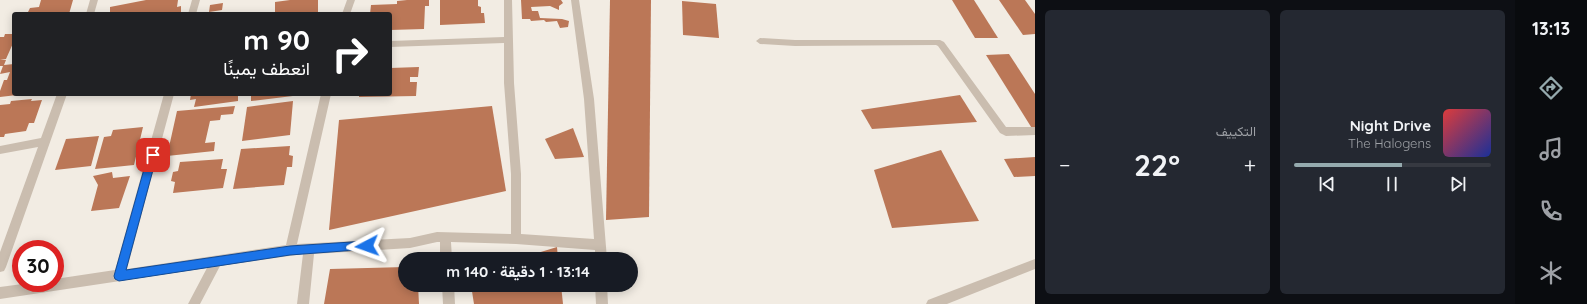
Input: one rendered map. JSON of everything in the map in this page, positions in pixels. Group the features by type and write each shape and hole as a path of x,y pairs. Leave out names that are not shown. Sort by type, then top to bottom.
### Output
{"street":[{"path":"91,12 94,0"},
{"path":"193,12 196,0"},
{"path":"347,12 351,0"},
{"path":"508,0 509,83 516,174 516,239"},
{"path":"575,0 589,99 601,252"},
{"path":"392,44 508,40"},
{"path":"0,267 61,96"},
{"path":"119,276 169,96"},
{"path":"290,250 326,96"},
{"path":"0,150 45,142"},
{"path":"0,293 290,250 410,243 437,237 516,239 601,245"},
{"path":"445,237 446,252"},
{"path":"304,304 309,249"},
{"path":"194,304 216,262"},
{"path":"932,304 1035,264"},
{"path":"448,292 449,304"},
{"path":"601,292 602,304"}],"lane":[{"path":"760,40 795,43 937,42 941,44 1002,130 1006,132 1035,131"}],"building":[{"path":"41,0 73,0 70,12 28,12 30,8 39,7"},
{"path":"146,0 178,0 177,7 181,6 181,12 110,12 110,7"},
{"path":"290,0 318,0 318,12 275,12 275,2"},
{"path":"429,0 429,6 425,6 424,29 392,30 392,12 370,12 371,5 397,4 397,1"},
{"path":"440,0 478,0 478,6 481,7 481,13 484,13 485,23 440,25"},
{"path":"521,0 561,0 563,3 559,6 559,10 550,6 531,7 532,11 538,11 540,18 562,19 569,21 568,27 560,28 557,21 546,22 544,20 531,21 530,19 522,19"},
{"path":"610,0 651,0 649,217 606,220"},
{"path":"952,0 974,0 998,38 975,38"},
{"path":"999,0 1025,0 1035,14 1035,34 1023,35"},
{"path":"682,1 716,4 719,38 683,35"},
{"path":"223,3 222,10 209,12 210,5"},
{"path":"5,34 12,34 12,46 6,59 0,60 0,37 4,37"},
{"path":"1009,54 1035,94 1035,130 1033,130 986,55"},
{"path":"0,60 6,60 4,65 12,64 12,96 0,97 0,91 4,80 7,80 10,72 0,74 3,66 0,66"},
{"path":"419,67 418,77 410,77 410,82 417,82 416,96 359,97 392,96 392,68"},
{"path":"960,95 977,122 872,129 861,110"},
{"path":"191,96 238,96 238,101 194,107 196,99 190,100"},
{"path":"251,96 293,96 251,101"},
{"path":"32,99 31,101 42,100 34,123 29,123 26,131 5,134 4,137 0,137 0,105 10,104 11,101"},
{"path":"293,101 290,135 242,141 247,107"},
{"path":"235,106 233,114 221,115 220,120 210,121 205,143 215,142 214,151 167,156 177,111"},
{"path":"492,106 506,191 329,230 339,120"},
{"path":"143,127 134,165 95,169 104,137 111,136 113,130"},
{"path":"573,128 584,157 555,159 545,139"},
{"path":"99,136 91,166 55,170 66,139"},
{"path":"290,146 289,155 293,156 292,167 287,167 284,185 233,189 241,149"},
{"path":"941,150 979,221 892,228 874,170"},
{"path":"1035,157 1035,176 1014,177 1004,159"},
{"path":"223,159 221,169 227,169 223,188 173,193 175,182 171,181 173,172 178,171 180,162"},
{"path":"112,172 113,178 130,176 119,208 91,211 98,185 93,176"},
{"path":"557,247 557,252 541,252"},
{"path":"398,267 398,292 418,292 419,304 324,304 330,269"},
{"path":"472,292 562,292 563,304 474,304"}],"route":[{"path":"153,155 119,276 290,250 367,246"}]}
